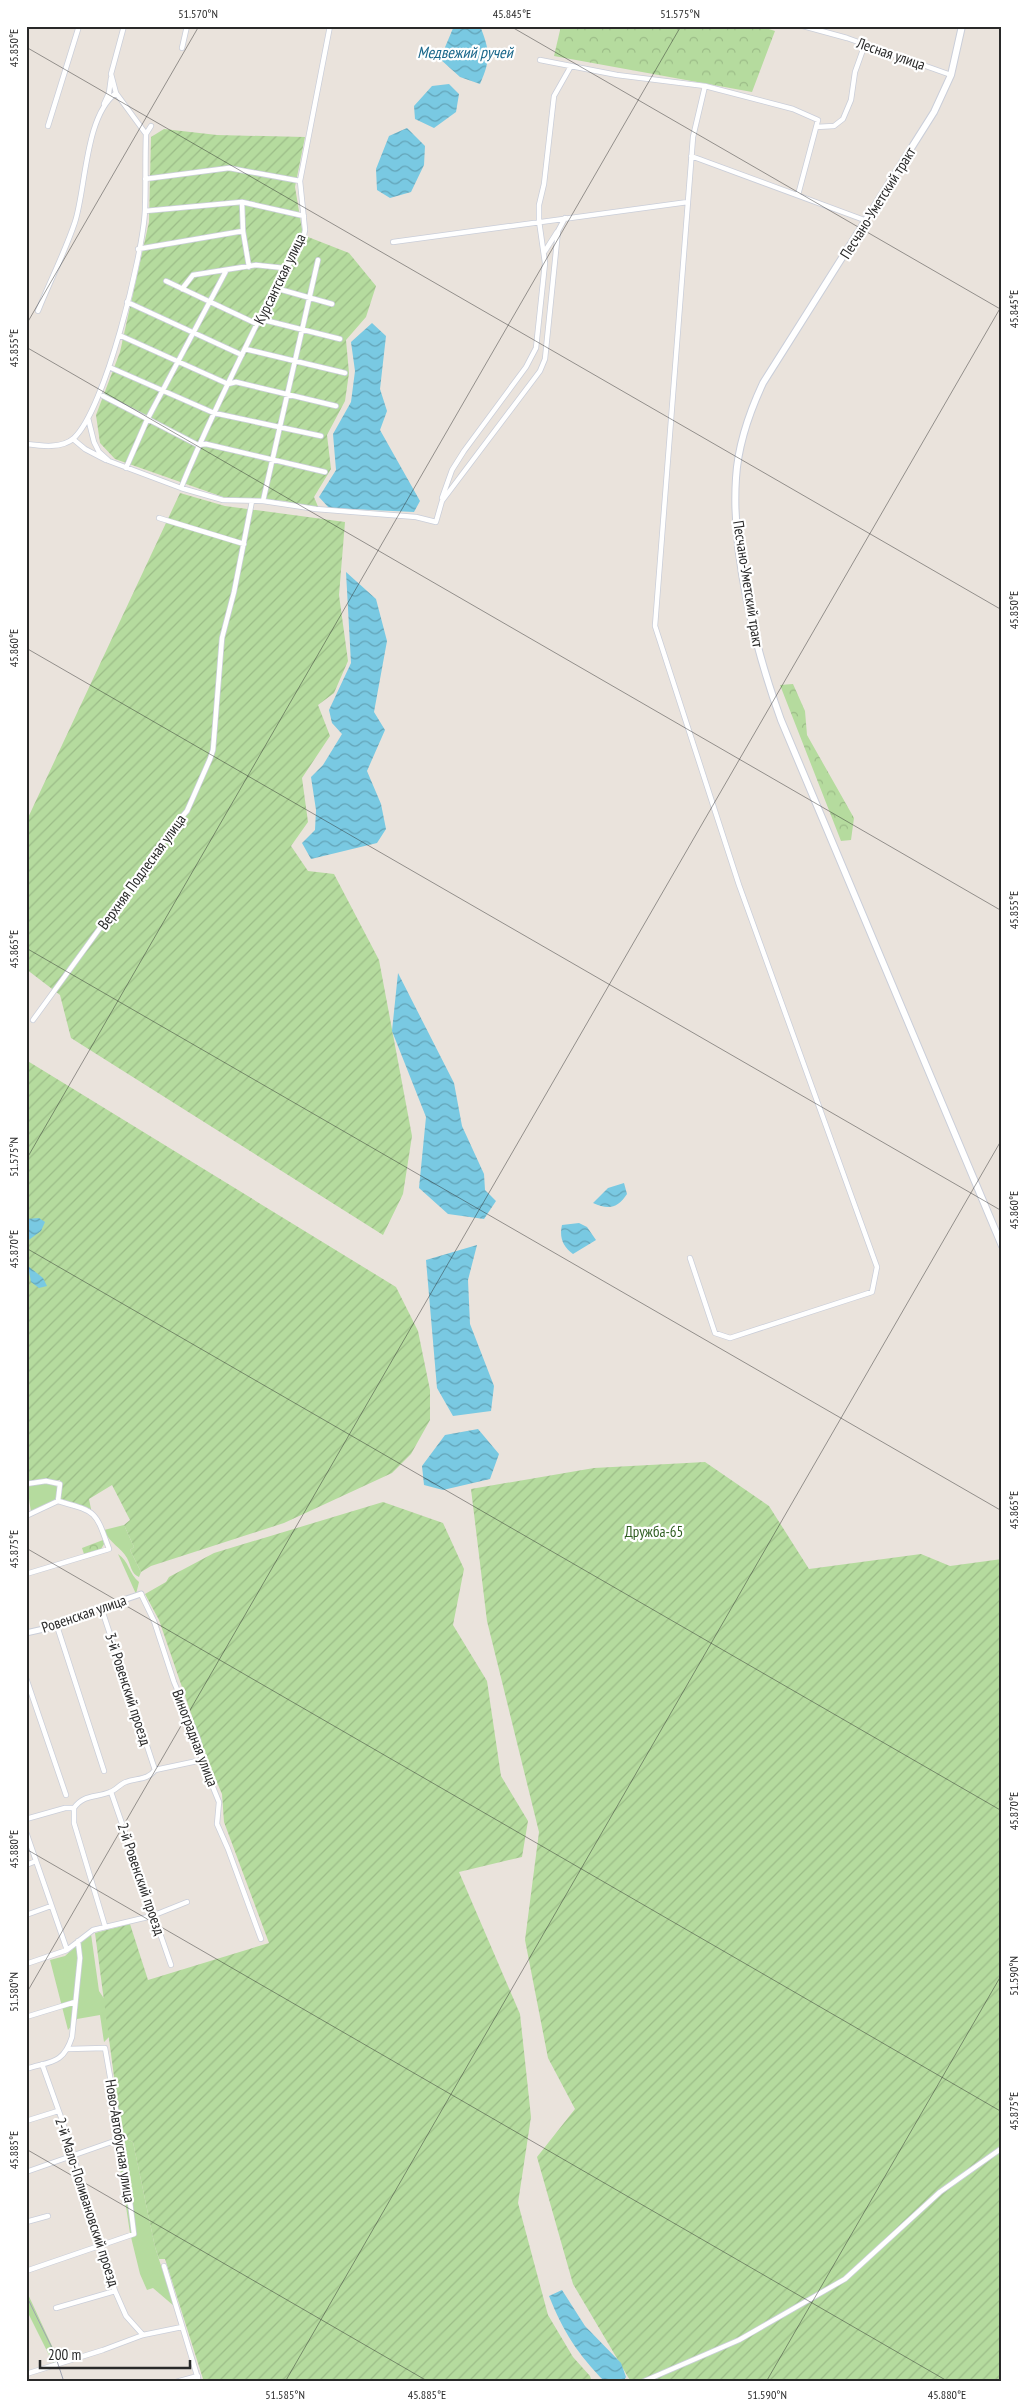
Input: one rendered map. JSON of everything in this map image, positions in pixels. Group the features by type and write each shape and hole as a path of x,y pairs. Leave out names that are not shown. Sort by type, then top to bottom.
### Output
{"main road":[{"name":"Песчано-Уметский тракт","path":"962,26 951,74 934,112 867,221 763,383 749,414 736,478 737,517 751,620 764,674 788,738 1002,1246"}],"street":[{"path":"48,126 79,26"},
{"path":"38,311 75,221 84,169 101,110 109,93 111,74 124,26"},
{"path":"182,48 187,26"},
{"name":"Курсантская улица","path":"181,488 198,445 284,268 304,238 304,216 300,181 330,26"},
{"name":"Лесная улица","path":"803,26 865,44 951,74"},
{"path":"816,127 834,126 843,119 851,100 855,72 865,44"},
{"path":"540,60 705,86 792,109 818,120 798,195"},
{"path":"73,439 85,449 126,468 181,488 223,500 263,501 436,522 452,470 533,356 536,348 545,252 539,221 554,96 571,66"},
{"path":"111,74 116,94 146,134"},
{"path":"690,1258 715,1333 730,1338 872,1292 877,1267 739,886 655,626 691,156 693,136 705,86"},
{"path":"101,110 116,94"},
{"path":"26,444 60,445 73,439 88,418 109,367 127,302 145,211 146,134 151,126"},
{"path":"691,156 867,221"},
{"path":"145,179 229,168 300,181"},
{"path":"145,211 242,202 304,216"},
{"path":"242,202 242,231 248,267"},
{"path":"393,242 688,202"},
{"path":"545,252 565,218"},
{"path":"138,249 242,231"},
{"path":"442,501 540,371 545,359 558,231"},
{"path":"263,501 318,260"},
{"path":"182,289 192,275 256,265 284,268"},
{"path":"126,468 147,420 226,271"},
{"path":"166,281 257,324"},
{"path":"275,288 332,304"},
{"path":"127,302 242,355"},
{"path":"260,319 340,339"},
{"path":"119,335 228,384 236,382 336,406"},
{"path":"245,349 345,373"},
{"path":"109,367 214,413 321,436"},
{"path":"102,396 198,445 206,444 326,472"},
{"path":"88,418 94,442 99,452 109,461"},
{"name":"Верхняя Подлесная улица","path":"33,1020 178,820 187,812 213,750 222,638 252,501"},
{"path":"159,518 244,544"},
{"path":"26,1484 46,1482 60,1484 58,1501"},
{"path":"26,1516 58,1501 90,1510 95,1515 109,1549 26,1574"},
{"name":"Ровенская улица","path":"26,1633 57,1626 101,1607 141,1594"},
{"name":"Виноградная улица","path":"141,1594 154,1621 169,1669 198,1739 202,1760 219,1802 217,1824 221,1837 228,1849 261,1938"},
{"name":"3-й Ровенский проезд","path":"101,1607 155,1770"},
{"path":"57,1626 104,1771"},
{"path":"26,1678 66,1795"},
{"path":"105,1926 74,1823 74,1808 78,1802 91,1795 111,1792 127,1781 151,1776 155,1770 202,1760"},
{"name":"2-й Ровенский проезд","path":"111,1792 152,1916 171,1965"},
{"path":"26,1819 65,1808 74,1808"},
{"path":"26,1832 67,1950"},
{"path":"26,1865 36,1861"},
{"path":"26,1964 67,1950 93,1930 152,1916 188,1902"},
{"path":"26,1914 51,1906"},
{"path":"26,2069 62,2058 68,2049 72,2037 80,1958 78,1941"},
{"path":"26,2017 75,2002"},
{"name":"Ново-Автобусная улица","path":"68,2049 105,2048 125,2162 134,2234 102,2245"},
{"name":"2-й Мало-Поливановский проезд","path":"42,2064 102,2245 115,2291 126,2316 143,2335"},
{"path":"26,2121 58,2111"},
{"path":"26,2172 120,2139"},
{"path":"642,2382 739,2340 845,2279 940,2192 1002,2148"},
{"path":"26,2222 48,2216"},
{"path":"26,2271 102,2245"},
{"path":"164,2266 198,2379 176,2382"},
{"path":"56,2308 115,2291"},
{"path":"26,2374 103,2350 143,2335 182,2327"}],"green space":[{"path":"561,26 760,26 775,31 752,92 554,56"},
{"path":"164,129 217,135 305,137 295,187 303,235 349,253 376,286 366,317 346,340 349,373 345,401 327,435 331,469 314,497 319,509 285,501 223,497 115,459 100,443 96,415 120,352 149,222 151,137"},
{"path":"180,493 225,506 345,522 339,595 348,661 334,693 318,705 330,736 302,778 308,822 291,846 308,871 334,874 379,960 412,1136 403,1194 383,1235 71,1038 60,995 26,969 26,822"},
{"path":"793,684 805,711 807,735 854,818 851,840 841,841 780,685"},
{"path":"26,1060 396,1287 418,1331 430,1390 430,1420 411,1454 392,1473 284,1523 151,1566 141,1572 130,1550 134,1547 124,1525 130,1520 112,1485 89,1499 91,1509 60,1500 60,1480 26,1484"},
{"name":"Дружба-65","path":"705,1462 769,1506 809,1569 921,1554 950,1566 1002,1559 1002,2382 631,2382 573,2284 537,2157 575,2109 548,2058 525,1940 539,1832 487,1621 471,1489 594,1468"},
{"path":"49,1483 58,1487 55,1501 31,1512 27,1485"},
{"path":"383,1502 443,1523 464,1569 453,1625 487,1681 501,1776 528,1821 522,1857 459,1872 520,2014 531,2117 518,2203 548,2315 573,2357 590,2376 592,2382 204,2382 165,2259 159,2259 155,2247 133,2142 122,2137 95,1933 130,1924 148,1980 269,1943 224,1822 222,1794 206,1757 159,1620 145,1594 166,1582 169,1577 214,1553"},
{"path":"124,1525 134,1547 130,1550 141,1572 139,1577 133,1572 125,1554 109,1539 104,1530"},
{"path":"103,1540 104,1544 101,1549 84,1554 82,1548"},
{"path":"118,1554 125,1560 139,1582 136,1594"},
{"path":"91,1934 99,1991 105,2000 110,2036 104,2042 100,2015 77,2019 68,2030 50,1960 65,1956"},
{"path":"122,2137 133,2142 155,2247 174,2306 153,2288 147,2290 140,2274 130,2233 116,2141"},
{"path":"26,2290 59,2361 53,2363 26,2309"}],"water":[{"name":"Медвежий ручей","path":"454,26 480,26 486,42 488,55 486,68 480,84 460,77 440,59"},
{"path":"449,84 459,94 456,112 434,128 415,119 414,106 432,86"},
{"path":"407,128 425,146 424,165 411,192 390,198 377,190 376,169 389,136"},
{"path":"372,323 386,336 380,389 387,411 380,430 420,501 414,512 329,508 319,497 336,470 333,434 351,402 355,371 351,342"},
{"path":"346,572 376,599 387,641 374,712 385,730 367,771 381,804 386,829 377,843 311,859 302,843 315,830 316,810 311,777 323,765 342,734 332,723 329,710 351,663"},
{"path":"398,973 454,1083 462,1126 484,1174 485,1190 496,1201 484,1219 448,1214 419,1188 426,1117 392,1031"},
{"path":"624,1183 627,1194 617,1205 604,1207 593,1203 608,1188"},
{"path":"39,1218 45,1222 41,1231 26,1242 26,1219"},
{"path":"579,1223 587,1227 596,1240 573,1254 563,1241 561,1234 562,1225"},
{"path":"477,1245 468,1280 470,1324 494,1386 491,1411 453,1416 437,1388 426,1260"},
{"path":"28,1266 43,1278 47,1286 39,1288 31,1282"},
{"path":"478,1429 499,1454 490,1479 443,1490 424,1485 422,1466 445,1435"},
{"path":"562,2290 585,2326 621,2363 626,2377 623,2382 605,2382 572,2342 549,2296"}],"tram line":[{"path":"26,2295 54,2352 64,2382"}]}
